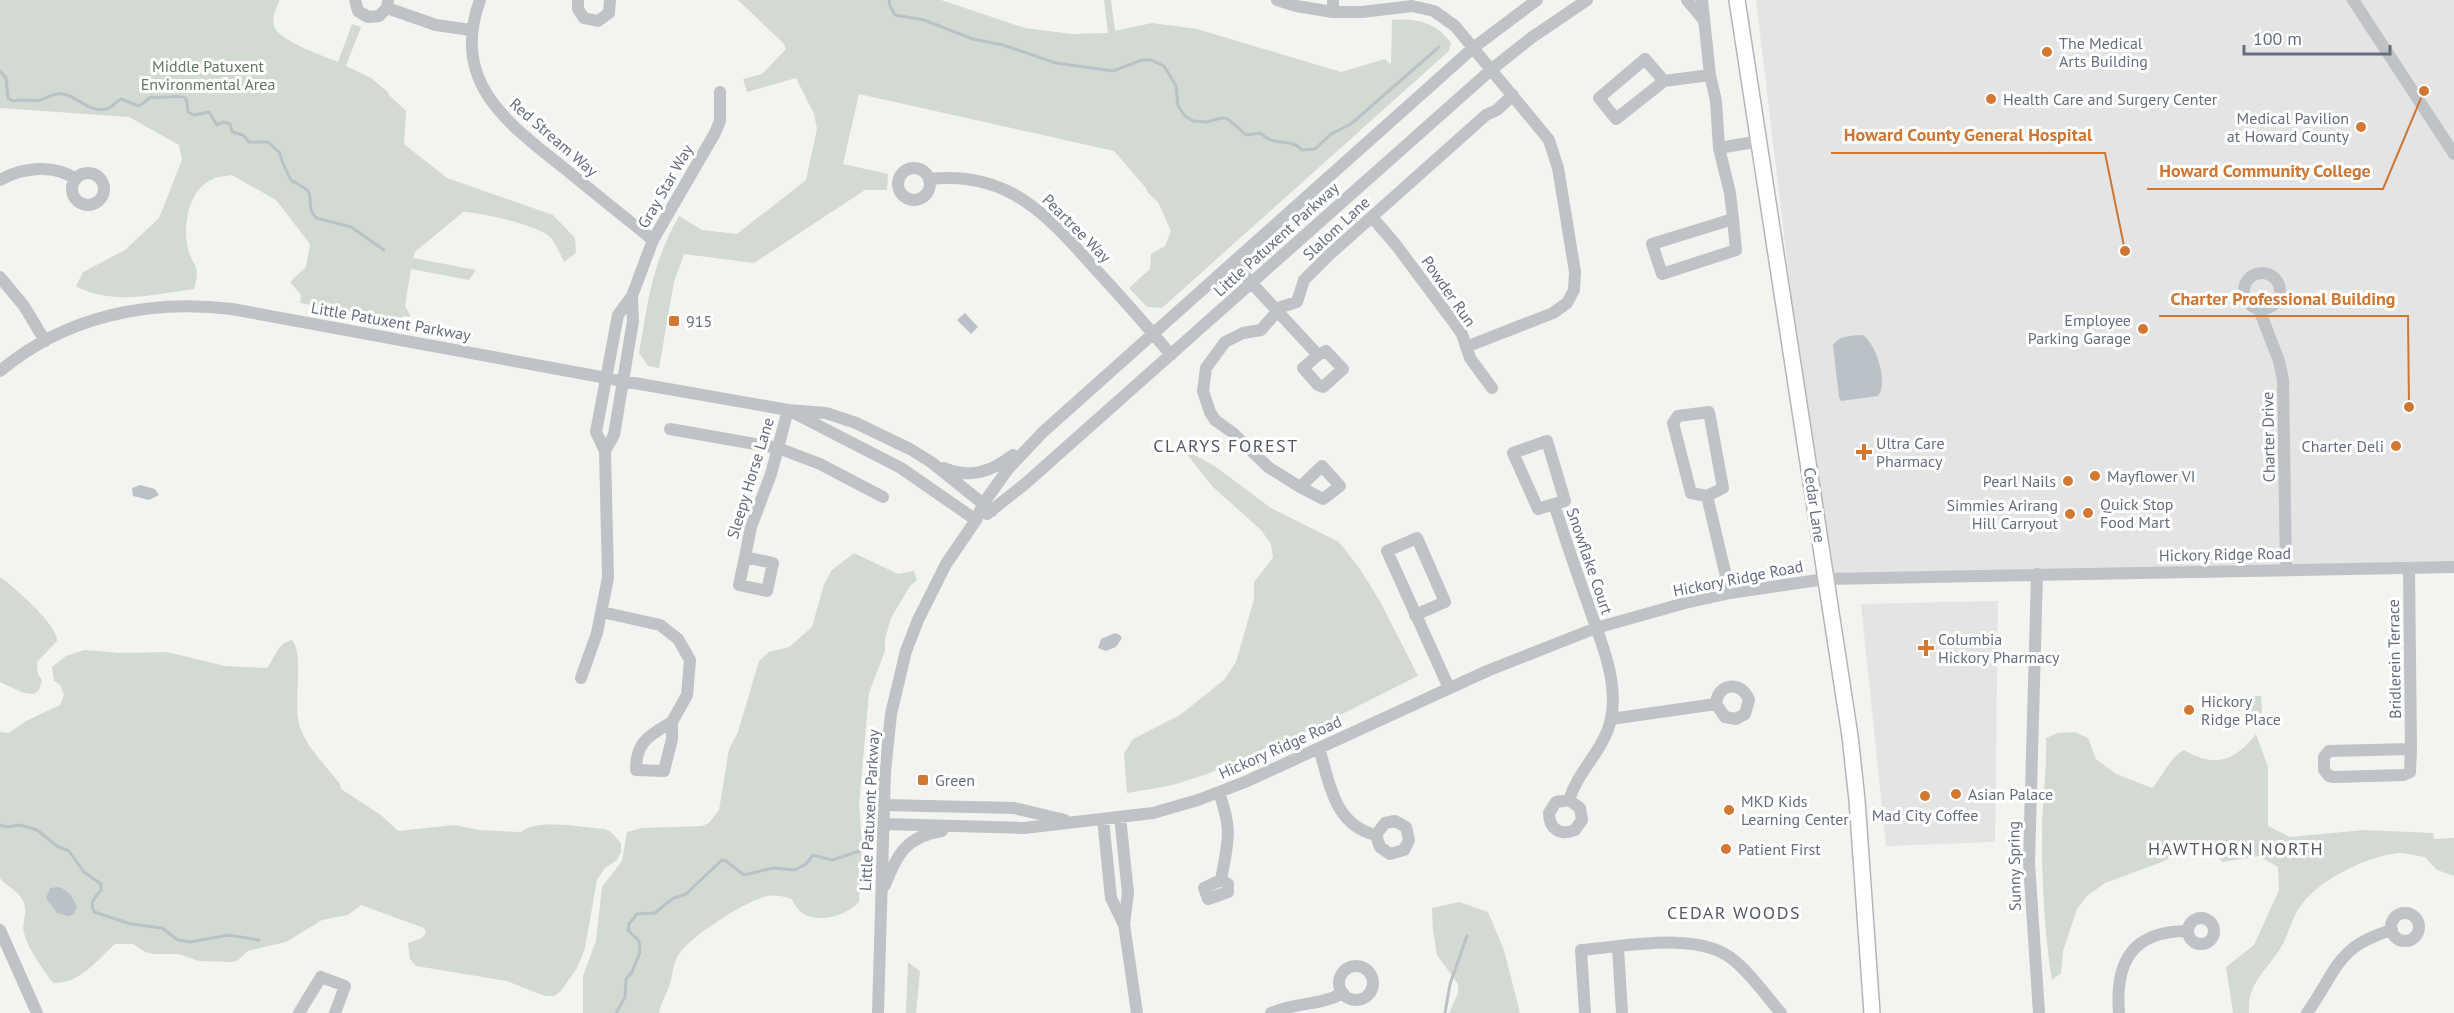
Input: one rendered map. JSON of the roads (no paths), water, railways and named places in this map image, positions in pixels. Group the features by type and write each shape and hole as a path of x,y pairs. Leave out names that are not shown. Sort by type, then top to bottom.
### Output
{"main road":[{"name":"Cedar Lane","path":"1737,0 1850,736 1872,1013"}],"street":[{"path":"355,0 358,11 368,17 380,16 388,4 436,26 471,30"},
{"name":"Red Stream Way","path":"480,0 471,30 479,78 490,101 501,115 653,240"},
{"path":"575,1 584,18 598,21 609,13 610,0"},
{"path":"1276,0 1296,6 1333,6 1362,12 1423,4 1446,18 1543,130 1554,152 1575,272 1574,290 1567,303 1553,313 1466,347"},
{"name":"Little Patuxent Parkway","path":"988,507 1008,469 1042,432 1473,48 1537,0"},
{"name":"Little Patuxent Parkway","path":"878,1013 887,744 895,695 906,651 918,620 946,564 976,520 988,507 1171,355 1492,69 1531,38 1587,0"},
{"path":"1687,0 1705,20"},
{"path":"1701,0 1710,75 1716,100 1719,148 1730,193 1733,219 1736,250 1662,274 1652,244 1733,219"},
{"path":"2353,0 2454,154"},
{"path":"1664,81 1646,59 1599,98 1616,119 1664,81 1710,75"},
{"name":"Gray Star Way","path":"605,451 596,432 618,315 632,296 653,240 716,133 720,121 720,92"},
{"name":"Slalom Lane","path":"1300,487 1268,467 1233,433 1215,420 1203,391 1206,368 1217,350 1234,336 1265,327 1281,307 1297,302 1304,280 1486,115 1497,110 1513,95"},
{"path":"1719,148 1760,141"},
{"path":"0,180 18,172 47,169 60,170 76,179"},
{"name":"Peartree Way","path":"930,179 947,177 993,184 1013,192 1028,202 1057,226 1171,355"},
{"name":"Powder Run","path":"1372,217 1396,245 1455,324 1475,367 1492,388"},
{"path":"1233,263 1318,355"},
{"path":"0,278 24,306 45,341"},
{"name":"Gray Star Way","path":"605,451 614,435 633,321 632,296"},
{"name":"Little Patuxent Parkway","path":"0,371 45,341 70,329 125,311 172,305 200,305 267,315 788,410 825,412 888,437 932,462 988,507"},
{"name":"Charter Drive","path":"2259,309 2279,361 2283,380 2286,569"},
{"name":"Little Patuxent Parkway","path":"788,410 901,468 976,520"},
{"name":"Sleepy Horse Lane","path":"745,557 751,527 771,474 788,410"},
{"path":"1709,412 1723,488 1707,496 1691,493 1673,423 1678,416 1709,412"},
{"path":"670,429 778,448 820,464 883,497"},
{"path":"932,462 954,472 982,472 1002,464 1042,432"},
{"name":"Snowflake Court","path":"1547,441 1565,501 1554,504 1538,509 1513,453 1547,441"},
{"path":"581,678 591,655 602,612 609,565 605,451"},
{"path":"1707,496 1730,593"},
{"name":"Snowflake Court","path":"1554,504 1612,679 1611,718 1599,751 1580,776 1569,800"},
{"path":"1415,615 1445,602 1417,538 1387,551 1415,615 1449,688"},
{"name":"Hickory Ridge Road","path":"884,824 1024,828 1153,813 1219,793 1449,688 1596,628 1730,593 1825,579 2454,567"},
{"name":"Bridlerein Terrace","path":"2409,568 2411,749 2410,772 2404,775 2334,777 2324,770 2324,757 2330,751 2411,749"},
{"name":"Sunny Spring","path":"2037,574 2029,863 2039,1013"},
{"path":"602,612 660,625 671,631 685,649 690,660 687,695 672,722"},
{"path":"1611,718 1716,705"},
{"path":"1319,748 1340,810 1345,818 1363,832 1376,835"},
{"path":"1219,793 1229,827 1221,880"},
{"name":"Hickory Ridge Road","path":"884,805 1014,808 1069,821"},
{"path":"1120,817 1128,892 1124,924 1127,959 1137,1013"},
{"path":"1103,819 1112,898 1124,924"},
{"path":"882,891 894,862 907,844 929,833 966,827"},
{"path":"0,930 3,944 13,959 37,1013"},
{"path":"2307,1013 2341,958 2361,942 2392,930"},
{"path":"2119,1013 2120,975 2130,955 2140,945 2161,934 2187,931"},
{"path":"1585,1013 1581,950 1672,943 1701,944 1731,957 1780,1013"},
{"path":"1618,948 1622,1013"},
{"path":"0,965 13,959"},
{"path":"299,1013 321,977 345,986 336,1013"},
{"path":"1271,1013 1302,1004 1321,1003 1343,993"}],"waterway":[{"path":"889,0 895,15 924,20 973,39 1003,45 1056,63 1113,71 1142,60 1151,60 1164,66 1176,86 1178,106 1185,116 1193,121 1228,119 1246,135 1260,133 1266,138 1292,144 1302,150 1315,149 1331,134 1351,124 1439,47"},
{"path":"0,71 6,78 8,98 13,101 37,100 60,94 68,95 89,107 100,110 108,108 121,99 139,106 151,97 183,97 187,101 188,112 194,115 209,112 217,125 223,122 230,124 232,132 243,135 249,142 268,142 280,153 291,180 308,191 311,210 316,218 351,227 384,250"},
{"path":"0,825 7,827 20,825 37,830 57,846 69,851 84,872 101,884 101,890 92,902 94,912 131,924 162,928 178,940 190,942 229,935 259,940"},
{"path":"616,1013 625,997 626,979 632,972 640,952 639,941 628,930 629,924 637,914 655,913 672,899 686,894 722,860 744,875 773,868 795,870 806,864 813,855 832,860 860,851"},
{"path":"1445,1013 1450,984 1467,936"}],"place":[{"name":"The Medical Arts Building","path":"2047,52"},
{"name":"Howard Community College","path":"2424,91"},
{"name":"Health Care and Surgery Center","path":"1991,99"},
{"name":"Medical Pavilion at Howard County","path":"2361,127"},
{"name":"Howard County General Hospital","path":"2125,251"},
{"name":"915","path":"674,321"},
{"name":"Employee Parking Garage","path":"2143,329"},
{"name":"Charter Professional Building","path":"2409,407"},
{"name":"Charter Deli","path":"2396,446"},
{"name":"Ultra Care Pharmacy","path":"1864,452"},
{"name":"Mayflower VI","path":"2095,476"},
{"name":"Pearl Nails","path":"2068,481"},
{"name":"Quick Stop Food Mart","path":"2088,513"},
{"name":"Simmies Arirang Hill Carryout","path":"2070,514"},
{"name":"Columbia Hickory Pharmacy","path":"1926,648"},
{"name":"Hickory Ridge Place","path":"2189,710"},
{"name":"Green","path":"923,780"},
{"name":"Asian Palace","path":"1956,794"},
{"name":"Mad City Coffee","path":"1925,796"},
{"name":"MKD Kids Learning Center","path":"1729,810"},
{"name":"Patient First","path":"1726,849"}],"district":[{"name":"CLARYS FOREST","path":"1226,445"},
{"name":"HAWTHORN NORTH","path":"2236,848"},
{"name":"CEDAR WOODS","path":"1734,912"}],"park label":[{"name":"Middle Patuxent Environmental Area","path":"208,75"}]}
